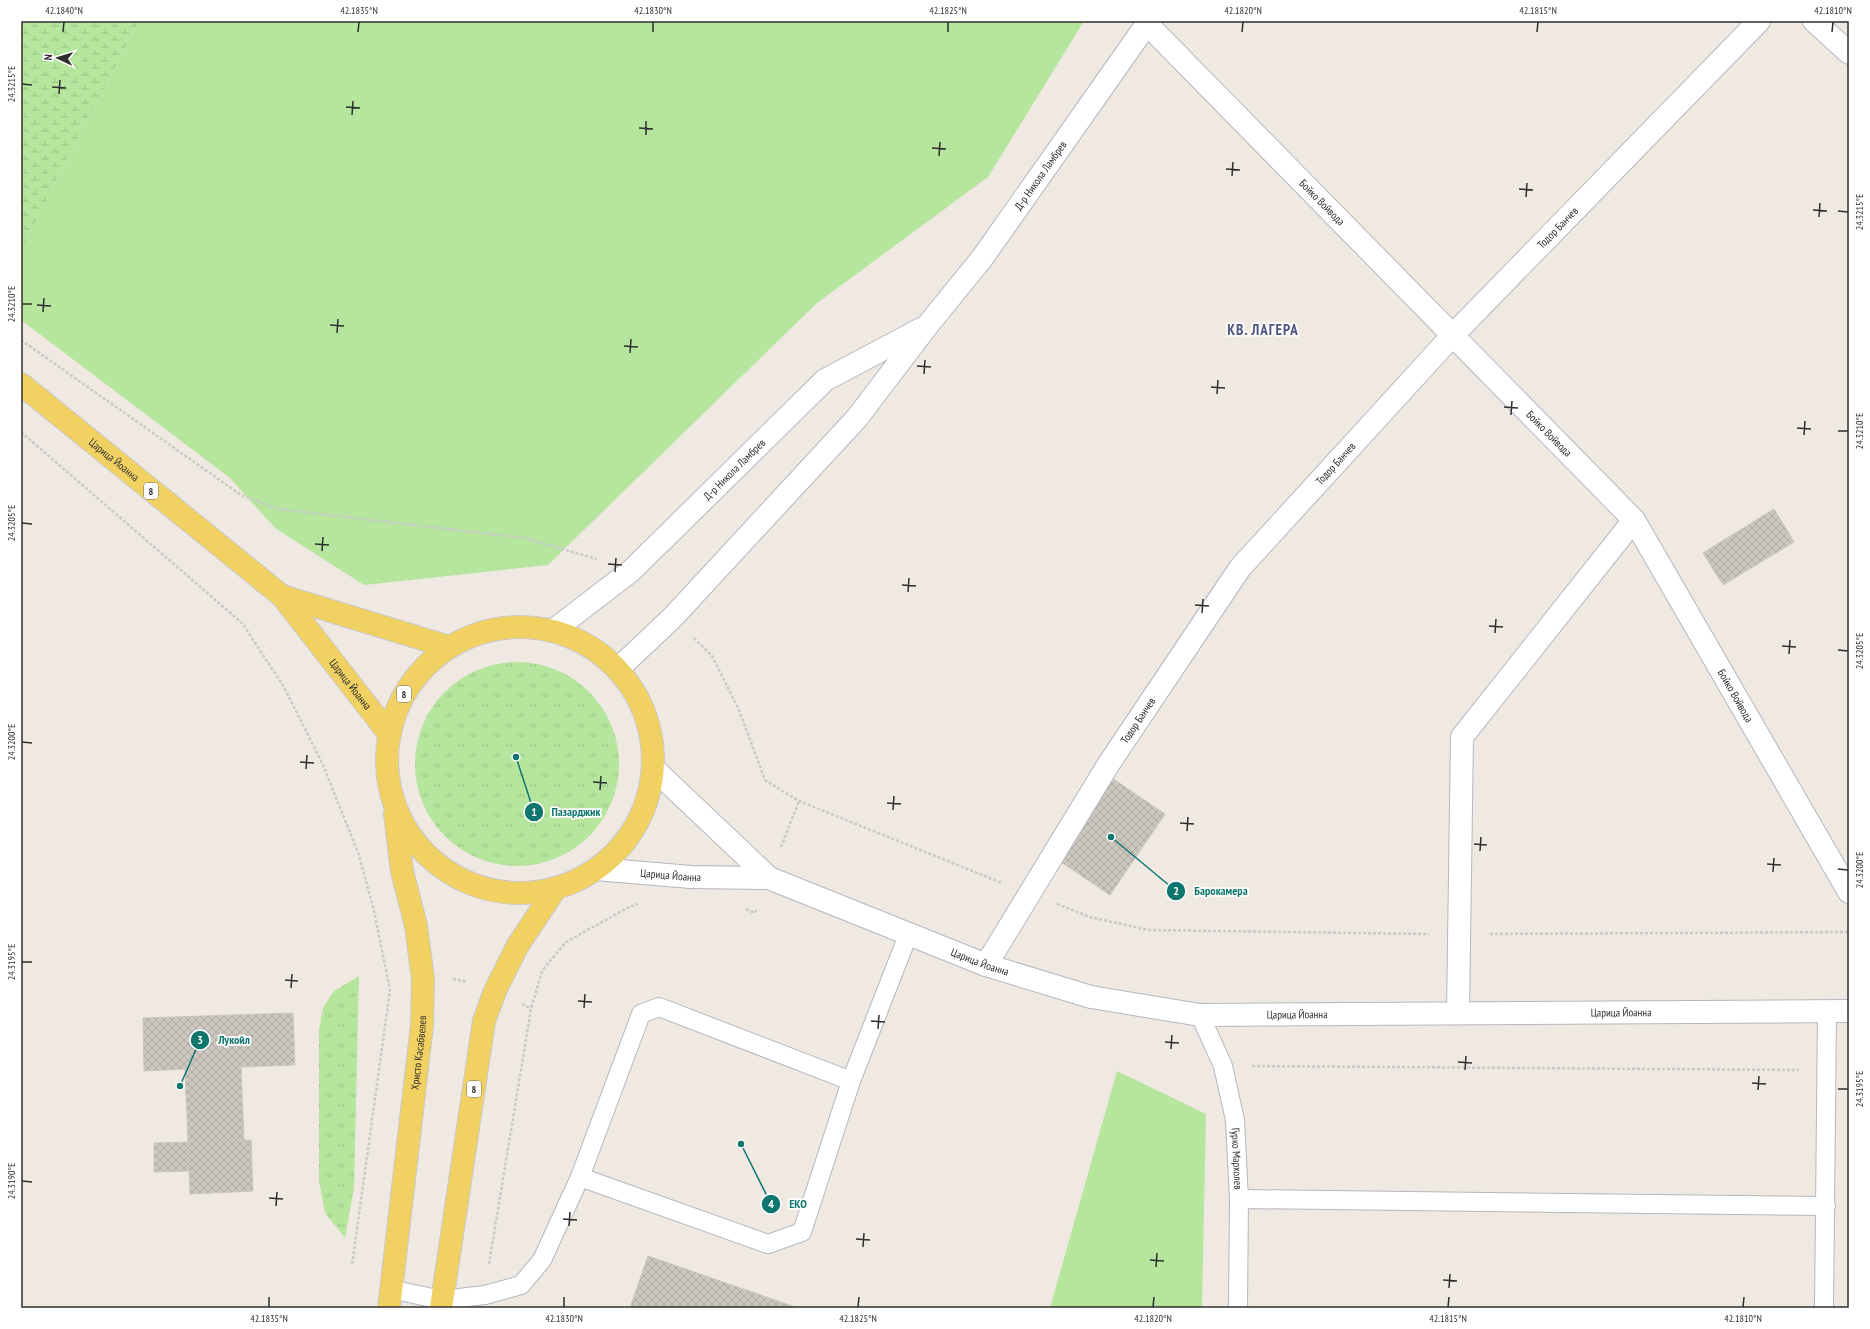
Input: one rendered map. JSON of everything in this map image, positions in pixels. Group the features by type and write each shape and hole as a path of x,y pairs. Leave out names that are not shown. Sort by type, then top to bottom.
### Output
{"main road":[{"name":"Царица Йоанна","path":"21,384 282,596 390,735"},
{"name":"Царица Йоанна","path":"282,596 449,647"},
{"name":"8","path":"510,626 554,630 583,642 599,652 618,669 631,686 648,725 652,746 653,768 650,787 645,806 636,825 616,852 596,869 577,880 556,888 519,893 501,892 470,883 448,872 433,861 420,847 400,816 393,799 388,778 387,756 390,735 401,700 410,684 421,670 449,647 468,637 510,626"},
{"name":"Христо Касабвелев","path":"389,1299 422,1025 423,979 416,926 402,871 393,799"},
{"name":"8","path":"442,1304 484,1021 495,991 518,945 556,888"}],"street":[{"name":"Тодор Банчев","path":"986,965 1108,765 1240,568 1452,336 1759,21"},
{"path":"1814,21 1849,53"},
{"name":"Бойко Войвода","path":"1148,23 1452,336 1634,520 1849,892"},
{"name":"Д-р Никола Ламбрев","path":"618,669 673,617 858,418 927,326 983,256 1148,23"},
{"name":"Д-р Никола Ламбрев","path":"554,630 632,570 825,380 927,326"},
{"path":"1458,1013 1462,737 1634,520"},
{"name":"Царица Йоанна","path":"653,768 769,878 986,965 1091,997 1200,1015 1849,1012"},
{"name":"Царица Йоанна","path":"596,869 691,877 769,878"}],"lane":[{"path":"580,1177 768,1244 802,1232 851,1081 908,935"},
{"path":"389,1299 442,1304 485,1295 521,1285 542,1260 580,1177 641,1014 660,1007 851,1081"},
{"path":"1824,1308 1827,1012"},
{"name":"Гурко Мархолев","path":"1200,1015 1223,1066 1235,1120 1239,1199 1238,1308"},
{"path":"1239,1199 1826,1206"}],"path":[{"path":"21,340 241,495 278,509 524,538 632,570"},
{"path":"21,432 242,623 280,681 322,765 359,855 374,911 390,990 352,1265"},
{"path":"673,617 712,656 739,710 765,780 799,801 1029,894 1090,917 1148,930 1459,934 1849,932"},
{"path":"390,990 423,979 456,979 495,991 531,1009 485,1295"},
{"path":"1223,1066 1827,1070"}],"green space":[{"path":"21,21 139,21 21,250"},
{"path":"139,21 1084,21 988,177 817,303 548,565 364,585 275,528 230,478 21,320 21,250"},
{"path":"507,662 527,662 547,666 565,674 582,685 596,699 607,716 615,734 619,754 619,774 615,794 607,812 596,829 582,843 565,854 547,862 527,866 507,866 487,862 469,854 452,843 438,829 427,812 419,794 415,774 415,754 419,734 427,716 438,699 452,685 469,674 487,666"},
{"path":"359,976 354,1188 345,1238 325,1213 319,1181 319,1030 323,1008 334,991"},
{"path":"1117,1071 1206,1114 1202,1308 1050,1308"}],"building":[{"path":"1774,509 1794,542 1723,585 1703,553"},
{"path":"1112,778 1165,814 1110,895 1058,860"},
{"path":"293,1013 295,1065 241,1067 244,1140 188,1142 185,1069 144,1071 143,1018"},
{"path":"251,1140 253,1191 190,1194 188,1142"},
{"path":"188,1142 189,1171 154,1172 154,1143"},
{"path":"648,1256 798,1308 630,1308"}],"place":[{"name":"Пазарджик","path":"516,757"},
{"name":"Барокамера","path":"1111,837"},
{"name":"Лукойл","path":"180,1086"},
{"name":"EKO","path":"741,1144"}],"district":[{"name":"КВ. ЛАГЕРА","path":"1263,329"}]}
